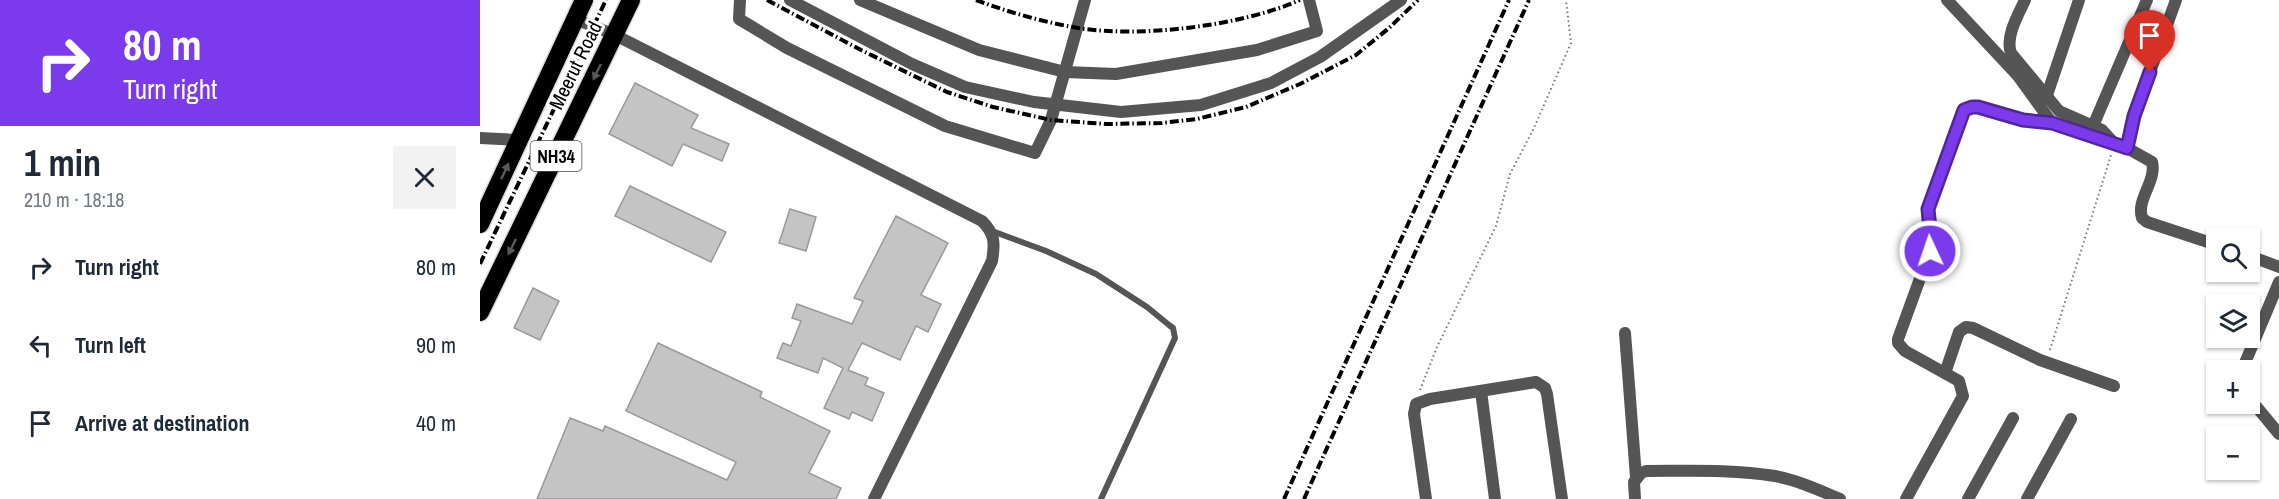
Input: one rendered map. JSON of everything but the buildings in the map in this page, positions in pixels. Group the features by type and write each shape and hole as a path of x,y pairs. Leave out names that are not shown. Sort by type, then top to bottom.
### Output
{"highway":[{"name":"Meerut Road","path":"480,224 584,0"},
{"name":"Meerut Road","path":"480,312 631,0"}],"street":[{"path":"740,0 739,19 787,48 945,126 1035,153 1055,105 1085,0"},
{"path":"790,0 912,64 964,87 1055,105 1121,112 1201,105 1271,83 1320,57 1401,0"},
{"path":"860,0 979,50 1065,72 1116,74 1257,50 1317,31 1309,0"},
{"path":"1947,0 2004,59 2052,123"},
{"path":"2025,0 2010,37 2009,49 2014,58 2046,98 2063,114 2102,130 2121,146"},
{"path":"2046,98 2079,0"},
{"path":"2093,126 2147,0"},
{"path":"2121,146 2176,0"},
{"path":"575,19 615,35 982,221 992,231 995,244 992,261 874,499"},
{"path":"1906,499 1962,401 1963,392 1959,381 1905,351 1898,344 1898,339 1930,251 1928,209 1961,116 1967,108 1978,107 2023,120 2052,123 2121,146 2152,162 2152,174 2141,207 2142,218 2147,222 2206,241"},
{"path":"480,138 520,140"},
{"path":"2260,260 2279,267"},
{"path":"2246,360 2279,282"},
{"path":"1945,373 1959,332 1966,327 1973,327 2046,362 2114,386"},
{"path":"1625,333 1636,477 1635,499"},
{"path":"1426,499 1414,414 1414,408 1418,403 1536,382 1545,388 1556,447 1562,499"},
{"path":"1481,391 1494,499"},
{"path":"2260,411 2279,434"},
{"path":"1968,499 2013,418"},
{"path":"2027,499 2071,419"},
{"path":"1636,477 1646,471 1767,475 1801,483 1840,499"}],"lane":[{"path":"992,231 1046,250 1096,274 1148,307 1173,328 1175,338 1101,499"}],"path":[{"path":"1418,403 1420,387 1437,347 1496,226 1510,174 1534,128 1571,43 1566,0"},
{"path":"2046,362 2121,146"}],"railway":[{"path":"480,264 606,0"},
{"path":"767,0 947,92 993,107 1051,120 1106,124 1162,123 1197,119 1246,107 1300,84 1356,55 1418,0"},
{"path":"976,0 1065,26 1131,32 1190,28 1220,23 1249,17 1300,0"},
{"path":"1284,499 1509,0"},
{"path":"1304,499 1529,0"}],"route":[{"path":"1930,251 1928,209 1964,110 1978,107 2023,120 2052,123 2127,148 2134,116 2150,72"}]}
